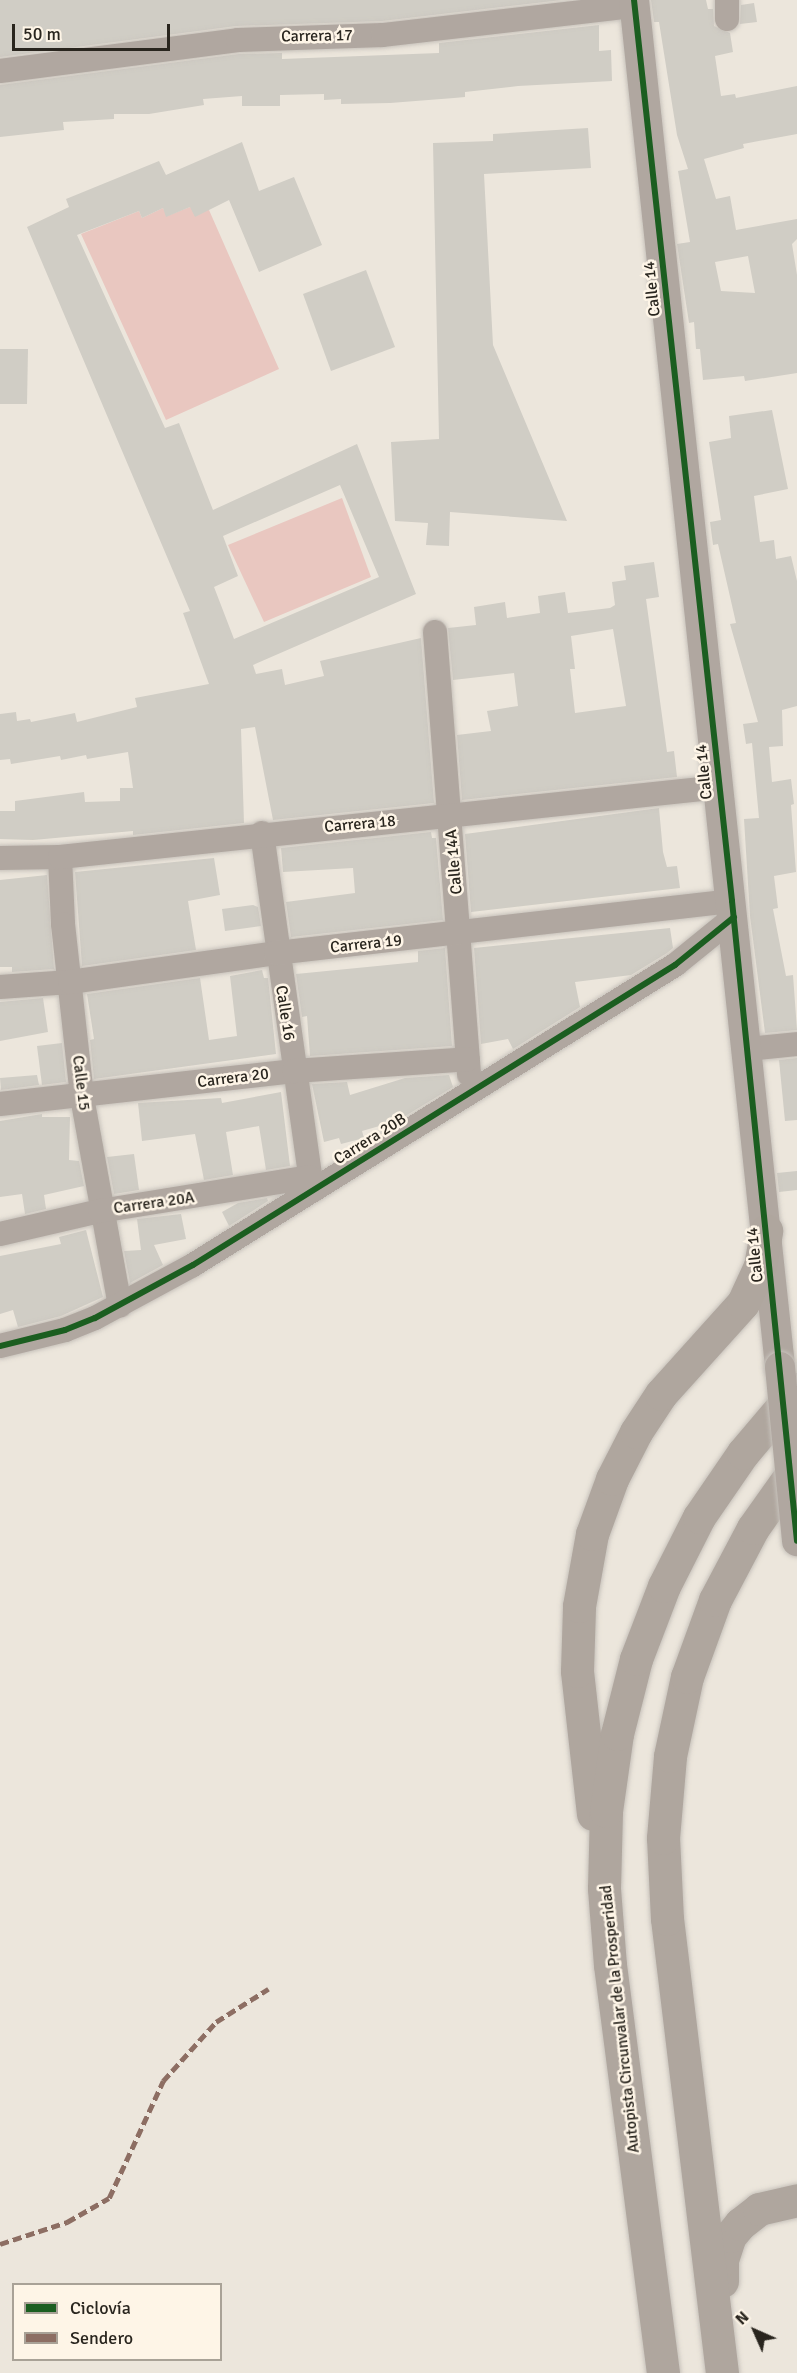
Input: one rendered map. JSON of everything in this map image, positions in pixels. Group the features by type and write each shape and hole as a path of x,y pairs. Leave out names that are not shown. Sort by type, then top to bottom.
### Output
{"highway":[{"path":"610,1965 577,1671 579,1606 592,1534 612,1479 636,1432 661,1394 743,1303 760,1266 766,1231"},
{"name":"Autopista Circunvalar de la Prosperidad","path":"663,2373 610,1965 604,1888 606,1811 617,1734 636,1659 664,1587 699,1517 789,1378"},
{"path":"722,2373 668,1919 663,1838 670,1756 687,1677 715,1600 753,1528 797,1466"},
{"path":"722,2373 722,2260 730,2236 759,2209 797,2200"}],"street":[{"name":"Carrera 17","path":"0,71 238,39 383,35 634,3"},
{"name":"Calle 14","path":"634,3 766,1231 789,1378 797,1541"},
{"name":"Calle 14A","path":"435,632 461,934 470,1092"},
{"name":"Carrera 18","path":"0,858 60,857 720,787"},
{"name":"Calle 16","path":"262,834 276,952 311,1184"},
{"name":"Calle 15","path":"60,857 69,982 82,1097 100,1211 120,1306"},
{"name":"Carrera 19","path":"0,987 69,982 276,952 733,909"},
{"name":"Carrera 20B","path":"0,1346 65,1330 120,1306 311,1184 470,1092 675,965 733,909"},
{"path":"747,1049 797,1044"},
{"name":"Carrera 20","path":"0,1104 82,1097 294,1071 468,1059"},
{"name":"Carrera 20A","path":"0,1234 100,1211 311,1184"}],"shaded area":[{"path":"190,207 209,210 279,369 166,420 81,234 139,211 142,218 163,208 167,216"},
{"path":"342,498 371,577 264,622 228,545"}],"building":[{"path":"0,0 562,0 382,21 236,26 0,57"},
{"path":"651,0 706,0 708,9 713,9 714,26 730,33 733,52 715,56 721,96 735,94 736,98 797,86 797,134 743,144 744,148 704,159 716,199 730,196 736,230 797,219 797,239 792,244 797,275 797,373 745,381 744,376 703,380 700,349 696,349 694,322 689,323 677,244 690,242 678,171 688,169 677,135 659,22 654,22","holes":["748,256 755,293 721,291 715,262"]},
{"path":"754,3 757,22 740,24 741,5"},
{"path":"599,25 599,51 611,50 612,81 518,86 465,92 465,97 390,103 341,104 341,99 324,100 324,94 280,95 280,106 242,106 242,96 203,99 204,105 149,114 114,114 114,119 63,122 64,130 0,137 0,85 239,54 282,53 282,59 439,53 439,43"},
{"path":"588,128 591,168 484,174 493,345 567,521 450,512 449,546 426,545 428,523 395,521 391,442 439,439 433,143 493,141 493,134"},
{"path":"242,142 259,191 294,177 322,245 259,272 229,200 195,217 190,207 166,217 163,208 142,218 139,211 77,235 165,428 179,423 213,510 357,444 416,594 253,665 256,674 282,669 285,685 324,676 320,661 421,638 434,803 273,820 255,727 241,729 244,823 133,835 133,831 33,840 0,839 0,811 15,811 15,801 84,792 85,802 120,801 120,788 133,788 128,752 87,759 86,755 61,760 60,756 11,764 10,759 0,760 0,714 16,712 17,721 30,719 31,722 75,713 77,722 137,707 135,698 209,684 183,613 190,611 27,227 69,207 66,199 159,161 166,175","holes":["340,485 379,577 234,639 214,587 238,576 223,536"]},
{"path":"366,270 395,347 331,371 303,294"},
{"path":"0,349 28,349 27,404 0,404"},
{"path":"772,410 788,489 754,496 760,542 774,540 776,559 791,556 797,581 797,706 782,710 783,746 769,747 772,782 791,779 794,804 791,805 796,872 774,876 778,908 773,909 786,976 793,975 797,1030 765,1033 750,916 744,819 759,818 752,743 746,744 743,724 758,722 730,624 736,623 718,544 713,545 710,522 721,520 709,442 731,438 729,416"},
{"path":"654,562 659,597 646,599 667,752 674,751 677,777 462,800 457,735 491,731 487,711 518,706 514,673 453,680 448,628 476,625 474,607 505,602 507,618 540,613 538,596 565,592 568,613 610,608 615,605 612,582 626,580 624,566","holes":["613,629 626,706 575,713 570,669 575,669 571,636"]},
{"path":"659,808 663,852 667,867 677,866 680,888 471,912 465,834"},
{"path":"431,832 432,838 436,838 443,920 291,937 286,902 355,893 353,868 283,872 281,848"},
{"path":"214,858 220,895 188,901 196,950 82,966 75,872"},
{"path":"47,875 54,969 12,972 12,967 0,967 0,880"},
{"path":"253,905 258,907 261,926 225,931 222,909"},
{"path":"670,928 673,948 667,953 631,975 575,982 580,1007 513,1049 508,1039 481,1044 474,948"},
{"path":"445,948 452,1046 310,1056 307,1016 302,1017 296,974 418,962 418,951"},
{"path":"262,970 264,978 268,978 276,1054 94,1079 90,1040 94,1039 87,994 200,978 209,1040 237,1036 230,976"},
{"path":"43,998 48,1032 0,1041 0,1002"},
{"path":"62,1043 66,1082 42,1085 37,1046"},
{"path":"797,1058 797,1120 785,1121 779,1060"},
{"path":"37,1075 39,1085 1,1090 0,1078"},
{"path":"449,1075 453,1087 397,1121 362,1131 364,1138 341,1144 339,1138 324,1142 312,1084 347,1082 350,1095 405,1078"},
{"path":"281,1092 290,1166 266,1170 259,1126 226,1132 233,1175 204,1180 195,1134 142,1141 138,1103 221,1098 222,1103"},
{"path":"42,1114 42,1117 70,1117 69,1160 79,1161 84,1186 44,1195 46,1209 25,1214 22,1194 0,1197 0,1121"},
{"path":"134,1154 139,1190 114,1194 107,1157"},
{"path":"797,1171 797,1190 779,1192 777,1173"},
{"path":"267,1198 268,1201 229,1226 222,1212 238,1203"},
{"path":"181,1214 186,1239 154,1245 163,1265 130,1283 124,1251 141,1250 137,1219"},
{"path":"86,1230 103,1297 61,1316 18,1327 13,1310 0,1314 0,1256 61,1244 59,1237"}],"marked path":[{"path":"0,2244 67,2222 109,2198 163,2081 216,2022 268,1989"}],"cycle path":[{"path":"634,0 732,901 797,1541"},
{"path":"0,1346 65,1330 95,1318 193,1265 675,965 734,917"}]}
